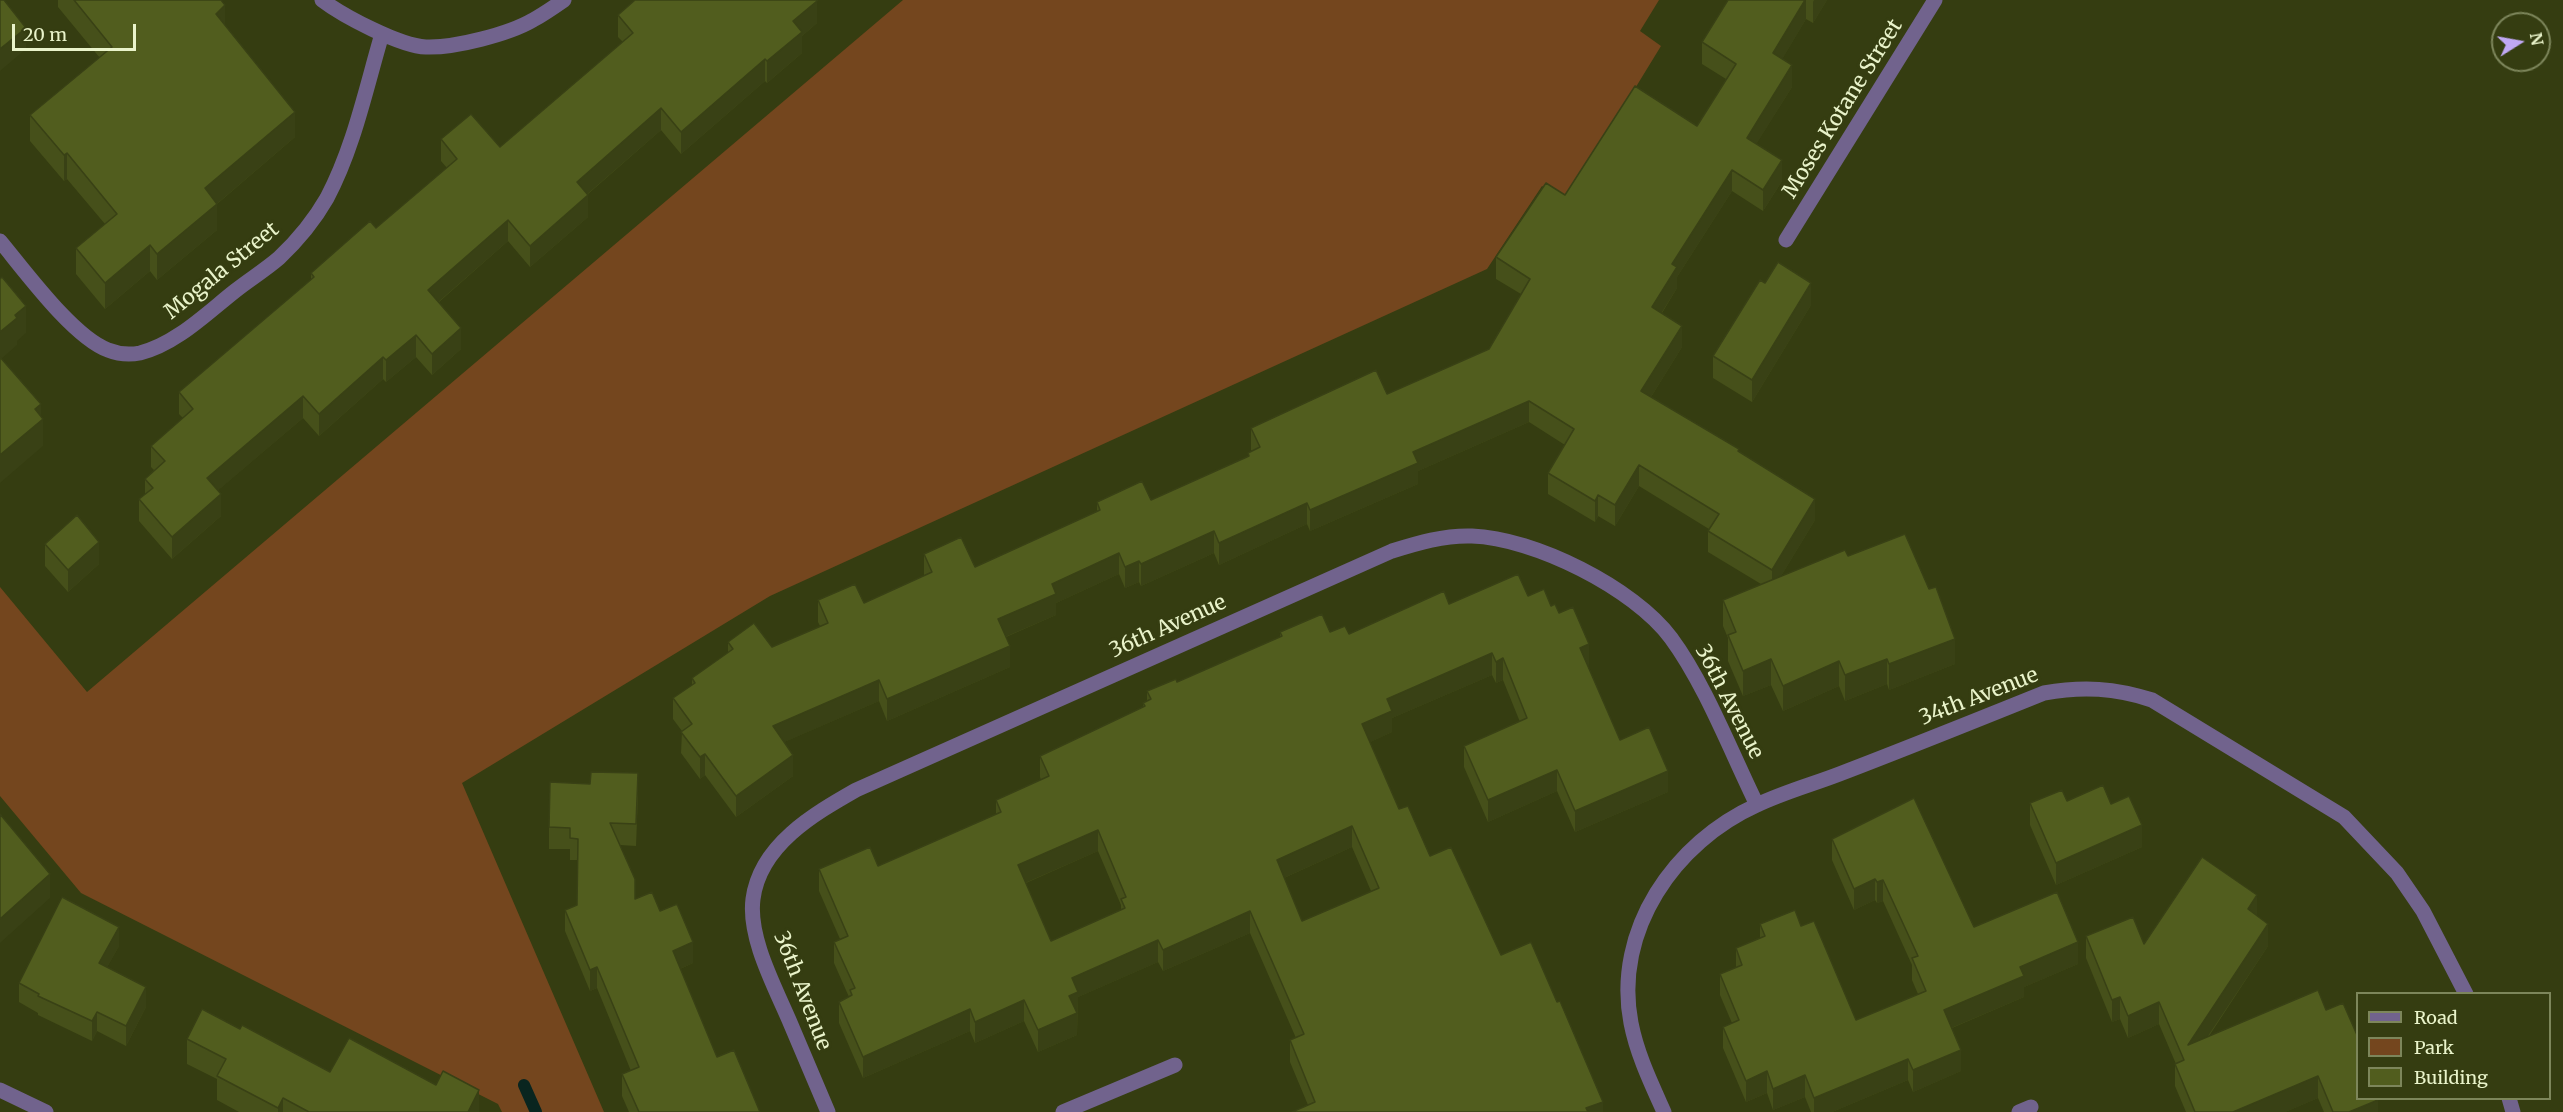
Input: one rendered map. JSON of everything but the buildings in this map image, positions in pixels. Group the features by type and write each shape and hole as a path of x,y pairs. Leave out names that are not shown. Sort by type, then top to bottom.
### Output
{"street":[{"path":"322,0 336,11 382,34 425,47 479,40 532,22 564,0"},
{"name":"Moses Kotane Street","path":"1786,240 1935,0"},
{"name":"Mogala Street","path":"0,241 51,302 91,341 109,351 125,354 139,353 160,345 279,258 307,227 326,199 344,162 382,34"},
{"name":"36th Avenue","path":"828,1112 764,962 755,925 753,899 759,879 772,855 789,836 815,813 856,790 1392,551 1434,539 1472,536 1504,540 1538,549 1590,574 1637,605 1669,635 1688,662 1757,805"},
{"name":"34th Avenue","path":"1664,1112 1645,1071 1631,1022 1628,979 1635,936 1647,907 1672,870 1702,838 1757,805 1807,788 2044,693 2081,688 2127,692 2152,700 2344,817 2397,873 2423,911 2465,992"},
{"path":"1063,1112 1175,1065"},
{"path":"0,1090 46,1112"}],"green space":[{"path":"903,0 1659,0 1640,31 1661,46 1566,201 1542,186 1487,269 770,596 462,783 604,1112 502,1112 498,1104 81,893 0,796 0,587 87,692"}],"waterway":[{"path":"524,1085 536,1112"}]}
